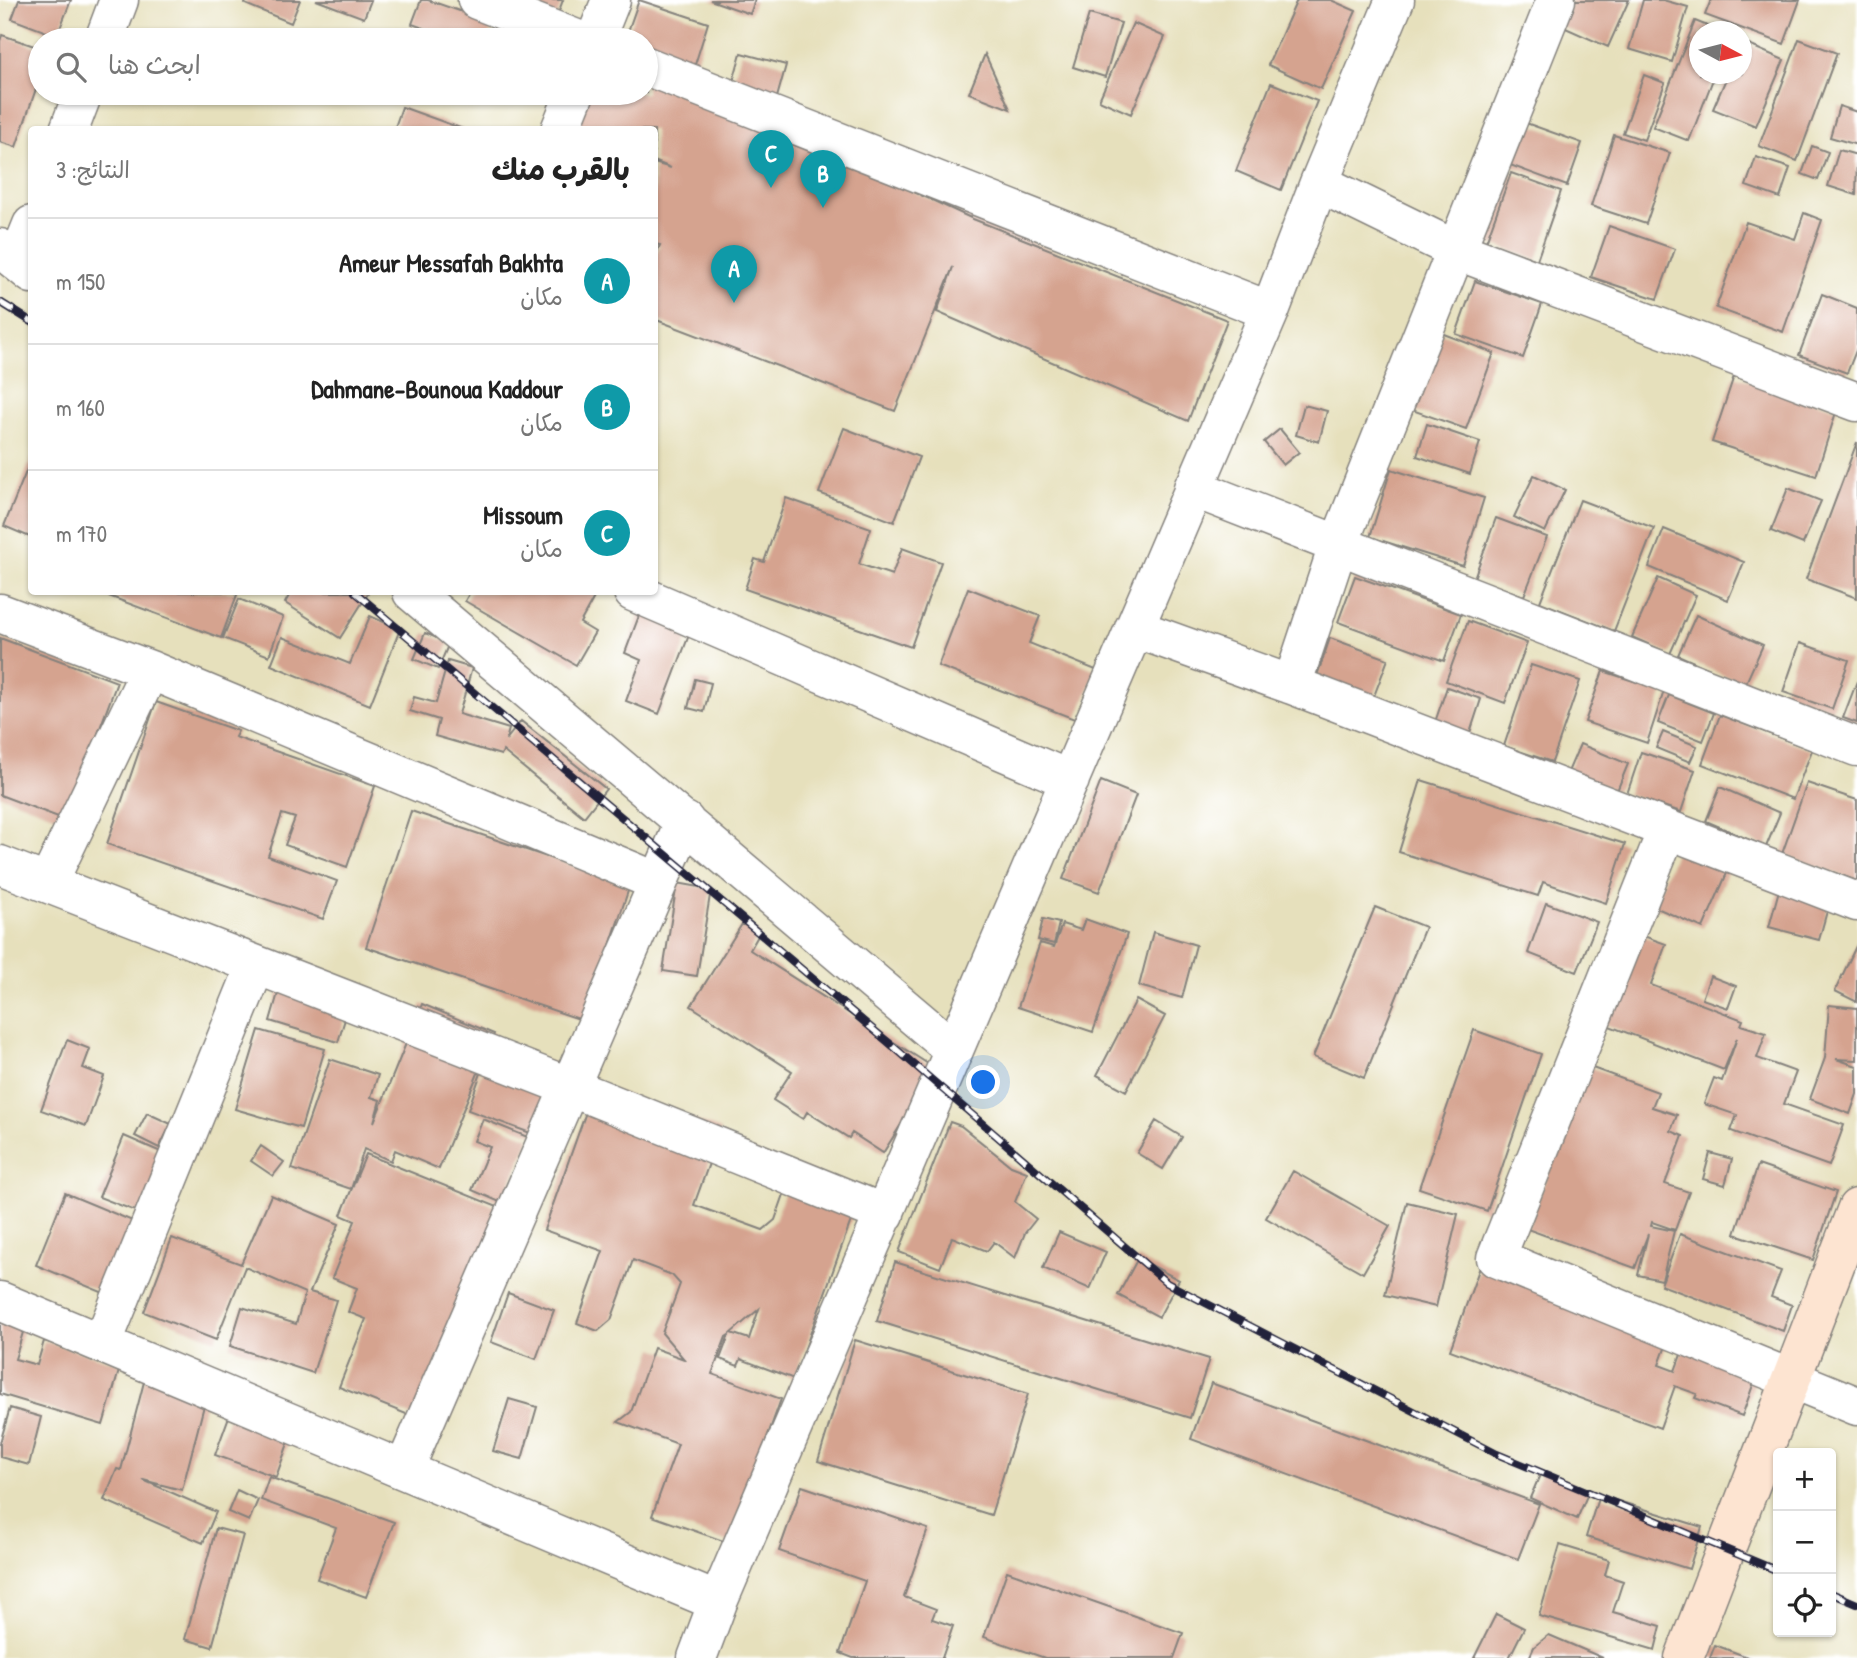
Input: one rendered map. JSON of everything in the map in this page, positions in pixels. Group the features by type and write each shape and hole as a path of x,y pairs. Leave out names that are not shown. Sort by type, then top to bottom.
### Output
{"main road":[{"path":"1685,1658 1857,1208"}],"street":[{"path":"108,28 119,0"},
{"path":"477,0 548,28"},
{"path":"600,28 611,0"},
{"path":"696,1658 1270,311 1318,183 1395,0"},
{"path":"1292,685 1338,546 1556,0"},
{"path":"658,71 1270,311"},
{"path":"71,126 78,105"},
{"path":"562,126 570,105"},
{"path":"1318,183 1458,251 1857,402"},
{"path":"16,261 28,234"},
{"path":"1193,488 1857,747"},
{"path":"416,595 954,1050"},
{"path":"640,595 1070,780"},
{"path":"0,613 150,670 658,882"},
{"path":"1134,628 1292,685 1857,902"},
{"path":"48,883 150,670"},
{"path":"404,1471 685,821"},
{"path":"1667,831 1496,1258 1857,1406"},
{"path":"0,865 570,1087 884,1214"},
{"path":"102,1344 256,965"},
{"path":"0,1301 718,1602"}],"building":[{"path":"19,0 71,0 60,28 36,28 12,19"},
{"path":"246,0 300,0 291,23 245,4"},
{"path":"316,0 371,0 364,18"},
{"path":"421,0 428,0 494,23 492,28 423,28 412,24"},
{"path":"501,0 563,0 554,24"},
{"path":"639,0 708,23 693,71 658,58 658,28 629,28"},
{"path":"710,0 755,0 750,14"},
{"path":"1297,0 1331,0 1356,11 1321,89 1268,65"},
{"path":"1572,0 1629,0 1608,47 1561,26"},
{"path":"1643,0 1663,0 1688,7 1672,62 1629,49"},
{"path":"1711,0 1800,0 1784,44 1752,32 1752,21 1721,21 1705,15"},
{"path":"1089,14 1121,23 1105,77 1073,67"},
{"path":"1133,23 1165,37 1131,114 1099,100"},
{"path":"2,35 28,44 28,105 30,105 16,147 0,142"},
{"path":"1689,36 1689,84 1711,84 1689,141 1653,127"},
{"path":"1799,39 1837,53 1797,161 1759,146"},
{"path":"1752,46 1784,60 1756,126 1713,109 1724,84 1752,84"},
{"path":"741,53 786,65 776,101 731,89"},
{"path":"985,54 1010,109 969,93"},
{"path":"1644,75 1665,83 1644,140 1623,133"},
{"path":"658,80 973,219 1227,320 1188,421 937,312 953,267 895,411 658,321 658,164 671,168 658,163 658,126 578,126 582,105 658,105"},
{"path":"1271,83 1317,101 1281,190 1236,171"},
{"path":"1839,106 1857,112 1857,145 1830,137"},
{"path":"402,107 455,126 395,126"},
{"path":"1526,123 1582,143 1567,186 1510,165"},
{"path":"1614,135 1670,153 1646,224 1591,206"},
{"path":"1812,146 1828,152 1818,180 1802,174"},
{"path":"1839,150 1857,155 1856,195 1828,186"},
{"path":"1756,157 1790,168 1780,198 1746,186"},
{"path":"1511,173 1561,191 1537,260 1486,242"},
{"path":"1804,213 1822,220 1783,332 1716,308 1746,222 1795,239"},
{"path":"1609,226 1675,249 1657,299 1591,277"},
{"path":"1475,281 1542,304 1523,358 1456,334"},
{"path":"1822,294 1857,308 1857,348 1847,373 1799,355"},
{"path":"1441,333 1494,353 1466,429 1412,410"},
{"path":"1734,376 1837,409 1816,476 1712,442"},
{"path":"1304,405 1327,411 1319,442 1296,435"},
{"path":"1427,424 1480,442 1470,474 1417,456"},
{"path":"844,428 919,457 894,522 819,493"},
{"path":"1280,429 1299,452 1283,465 1264,442"},
{"path":"1857,442 1857,598 1806,579"},
{"path":"28,467 28,536 4,526"},
{"path":"1391,469 1484,498 1463,566 1370,537"},
{"path":"1534,475 1565,490 1545,532 1514,517"},
{"path":"1788,488 1821,501 1803,544 1771,531"},
{"path":"786,498 871,528 859,564 892,575 902,548 941,562 911,647 745,589 755,559 764,562"},
{"path":"1580,500 1654,528 1614,631 1540,602"},
{"path":"1496,518 1547,537 1524,596 1474,578"},
{"path":"1664,529 1744,562 1728,600 1649,567"},
{"path":"1355,576 1461,614 1444,661 1338,622"},
{"path":"1658,578 1696,595 1670,654 1632,637"},
{"path":"968,588 1040,616 1029,643 1096,670 1077,720 938,666"},
{"path":"106,595 237,595 221,638"},
{"path":"289,595 367,595 340,638 285,603"},
{"path":"468,595 595,595 580,623 595,632 576,665 465,601"},
{"path":"647,595 658,595 700,606 659,714 626,701 641,660 625,653"},
{"path":"239,599 283,617 269,656 223,638"},
{"path":"1696,615 1763,645 1745,685 1678,655"},
{"path":"370,616 400,629 370,705 271,665 282,637 350,664"},
{"path":"1468,621 1527,643 1505,703 1446,681"},
{"path":"425,633 449,643 438,669 414,659"},
{"path":"0,638 117,682 66,820 0,795"},
{"path":"1330,638 1388,659 1374,696 1317,676"},
{"path":"1800,643 1849,660 1832,709 1783,692"},
{"path":"448,661 472,668 459,714 509,729 506,740 521,721 606,789 584,817 503,751 501,755 435,736 439,720 410,711 414,697 436,703"},
{"path":"1531,665 1580,681 1552,762 1504,746"},
{"path":"1603,671 1664,691 1647,743 1585,722"},
{"path":"695,679 711,683 704,712 688,708"},
{"path":"1857,681 1857,723 1843,718"},
{"path":"1447,687 1481,699 1469,736 1434,725"},
{"path":"1669,695 1714,713 1703,741 1658,723"},
{"path":"156,702 238,731 235,737 375,786 347,867 285,845 295,818 282,814 268,856 337,881 323,919 107,844"},
{"path":"1720,715 1812,750 1793,799 1702,764"},
{"path":"1663,732 1697,746 1690,762 1656,748"},
{"path":"1580,744 1628,764 1617,791 1568,772"},
{"path":"1641,752 1695,770 1681,812 1627,794"},
{"path":"1421,780 1625,844 1606,903 1543,882 1538,896 1399,852"},
{"path":"1101,781 1136,795 1099,892 1063,879"},
{"path":"1807,783 1857,800 1857,881 1782,854"},
{"path":"1720,787 1780,813 1766,847 1706,821"},
{"path":"411,811 630,885 585,1021 366,947"},
{"path":"1680,842 1731,864 1703,928 1652,906"},
{"path":"1782,879 1832,893 1819,940 1769,927"},
{"path":"677,883 711,889 697,976 663,971"},
{"path":"1546,903 1597,922 1577,972 1528,953"},
{"path":"1375,907 1425,927 1364,1078 1313,1057"},
{"path":"1043,919 1059,923 1054,944 1038,940"},
{"path":"1085,919 1127,934 1093,1032 1018,1007 1040,943 1054,947 1062,924 1081,930"},
{"path":"742,924 759,934 750,950 936,1069 883,1153 852,1133 849,1138 807,1112 803,1119 773,1100 792,1071 691,1006"},
{"path":"1153,932 1196,945 1182,998 1139,986"},
{"path":"1638,934 1666,944 1651,985 1743,1020 1741,1025 1766,1033 1757,1058 1796,1072 1784,1104 1844,1125 1829,1166 1731,1131 1737,1115 1704,1104 1714,1078 1722,1081 1737,1038 1724,1070 1604,1024"},
{"path":"1857,944 1857,1002 1835,991"},
{"path":"287,962 356,983 338,1042 270,1021"},
{"path":"1710,976 1736,986 1728,1008 1702,999"},
{"path":"1136,1000 1165,1016 1126,1091 1097,1075"},
{"path":"422,1004 494,1034 439,1169 395,1150 391,1161 364,1149 351,1189 292,1169 330,1059 378,1075 371,1097 380,1100 374,1122"},
{"path":"1829,1005 1857,1008 1857,1060 1836,1059 1857,1066 1857,1094 1850,1114 1810,1099 1825,1058"},
{"path":"259,1030 325,1049 301,1128 235,1109"},
{"path":"1474,1030 1541,1054 1487,1211 1419,1188"},
{"path":"67,1040 90,1049 83,1068 104,1076 86,1126 41,1110"},
{"path":"492,1042 557,1065 533,1134 468,1110"},
{"path":"1587,1066 1658,1092 1652,1107 1677,1115 1671,1131 1683,1136 1665,1184 1689,1192 1675,1230 1652,1222 1651,1226 1674,1231 1662,1280 1638,1275 1648,1234 1635,1268 1527,1229"},
{"path":"596,1084 721,1130 694,1205 763,1230 775,1220 794,1166 862,1190 794,1379 741,1359 738,1366 720,1359 729,1335 712,1374 781,1399 729,1543 652,1516 678,1444 618,1422 631,1412 654,1348 684,1359 662,1333 680,1284 672,1275 633,1260 611,1320 598,1331 577,1323 603,1251 544,1230","holes":["759,1309 749,1339 731,1333"]},
{"path":"147,1113 171,1124 159,1148 135,1136"},
{"path":"483,1119 530,1138 502,1203 472,1190 490,1147 474,1141"},
{"path":"1156,1121 1182,1137 1163,1169 1137,1153"},
{"path":"950,1122 961,1126 1011,1166 1027,1172 1015,1202 1036,1219 1025,1233 1015,1258 994,1242 987,1251 952,1237 940,1268 899,1252"},
{"path":"124,1136 168,1155 143,1214 99,1197"},
{"path":"261,1146 284,1162 273,1176 251,1161"},
{"path":"1710,1153 1732,1159 1725,1185 1703,1179"},
{"path":"366,1154 500,1208 416,1418 339,1387 366,1319 348,1312 357,1288 332,1278 355,1221 341,1215"},
{"path":"1758,1165 1836,1192 1813,1260 1735,1234"},
{"path":"1293,1171 1390,1226 1363,1273 1266,1218"},
{"path":"65,1193 135,1222 106,1294 36,1265"},
{"path":"271,1195 339,1224 310,1292 336,1300 313,1373 230,1346 242,1307 296,1324 305,1293 245,1267 216,1340 144,1312 172,1238 241,1264"},
{"path":"1407,1202 1458,1214 1436,1307 1385,1295"},
{"path":"1059,1232 1106,1252 1090,1289 1043,1268"},
{"path":"1680,1234 1781,1271 1771,1297 1792,1305 1783,1331 1661,1285"},
{"path":"1485,1253 1671,1332 1659,1365 1675,1371 1686,1341 1759,1368 1742,1416 1695,1398 1697,1394 1675,1386 1660,1428 1450,1350"},
{"path":"1138,1258 1179,1280 1159,1317 1118,1295"},
{"path":"895,1262 1209,1359 1190,1418 877,1321"},
{"path":"508,1293 554,1310 536,1359 491,1342"},
{"path":"0,1311 27,1319 15,1359 37,1365 44,1341 121,1364 103,1425 0,1394"},
{"path":"855,1340 1028,1394 991,1515 818,1461"},
{"path":"145,1378 207,1394 182,1490 143,1480 216,1512 203,1543 104,1500 117,1469 121,1470"},
{"path":"1211,1383 1539,1504 1518,1559 1191,1439"},
{"path":"509,1399 537,1407 522,1459 493,1451"},
{"path":"10,1408 41,1417 29,1465 0,1457 0,1443"},
{"path":"231,1411 292,1432 276,1477 215,1455"},
{"path":"1542,1470 1589,1491 1577,1519 1530,1498"},
{"path":"269,1477 394,1522 366,1597 317,1579 336,1528 261,1500"},
{"path":"802,1486 928,1529 904,1597 936,1609 932,1619 953,1626 942,1658 853,1658 840,1653 865,1581 779,1551"},
{"path":"237,1490 258,1500 249,1521 228,1512"},
{"path":"1599,1495 1702,1527 1689,1569 1586,1537"},
{"path":"216,1528 243,1535 212,1647 185,1639"},
{"path":"1560,1545 1609,1560 1605,1575 1623,1581 1613,1612 1661,1626 1655,1650 1539,1616"},
{"path":"1007,1571 1183,1633 1174,1658 1045,1658 984,1637"},
{"path":"1496,1614 1524,1628 1509,1658 1474,1658"},
{"path":"1549,1635 1603,1658 1529,1658 1534,1647"},
{"path":"1715,1645 1750,1658 1710,1658"}],"railway":[{"path":"0,302 28,320"},
{"path":"359,595 888,1042 1167,1283 1497,1454 1773,1569"},
{"path":"1836,1595 1857,1604"}],"place":[{"name":"Missoum","path":"771,188"},
{"name":"Dahmane-Bounoua Kaddour","path":"823,208"},
{"name":"Ameur Messafah Bakhta","path":"734,303"}]}
